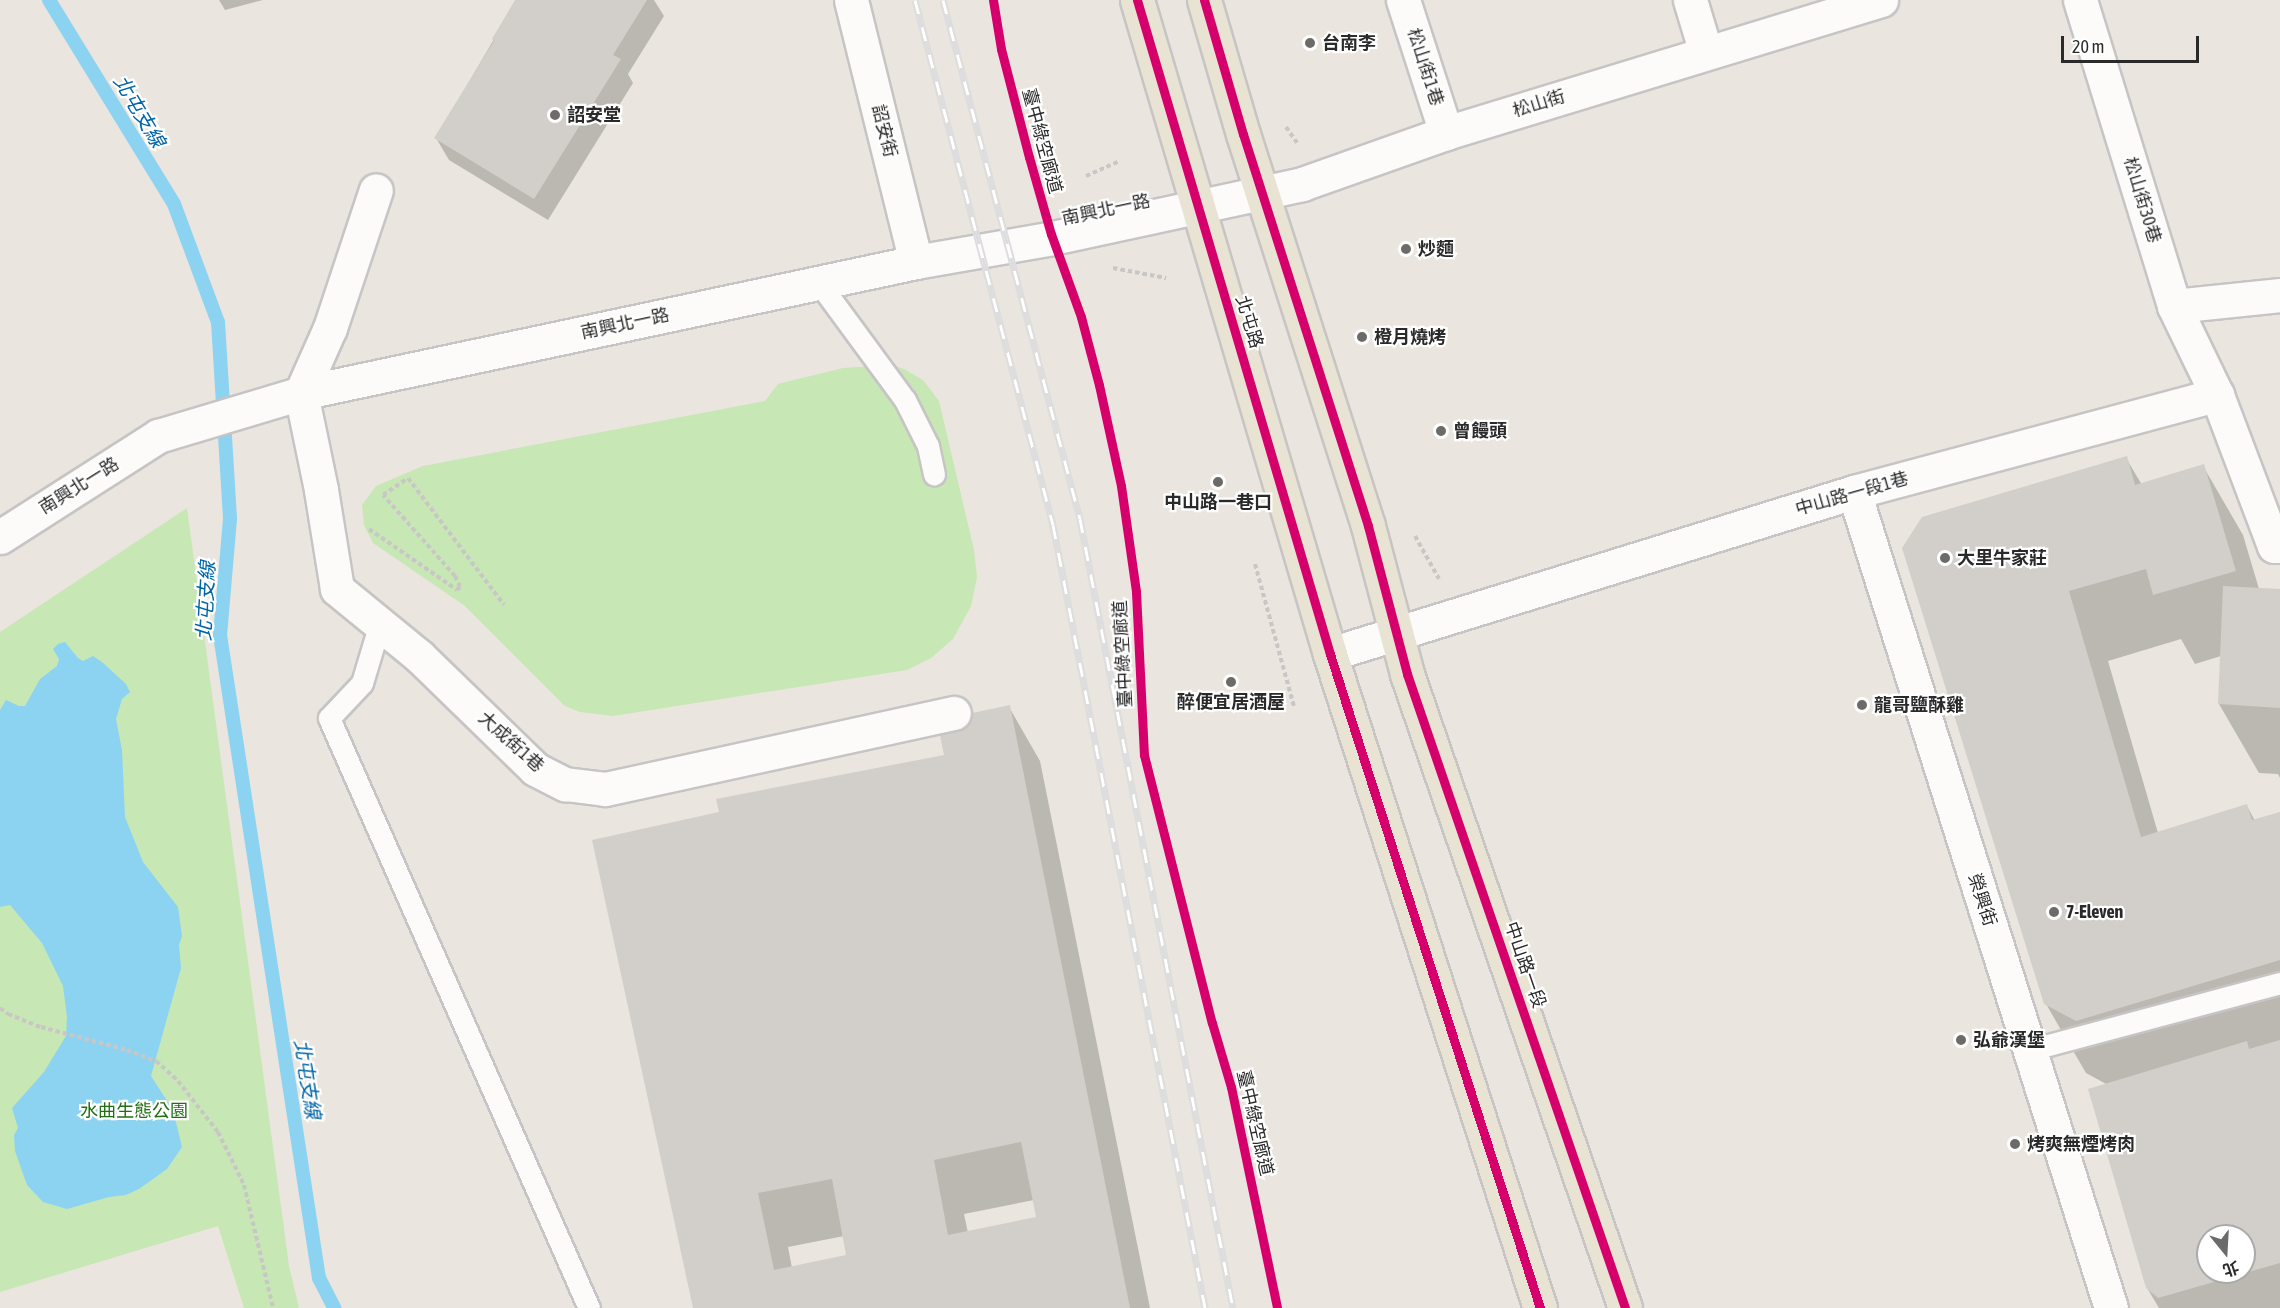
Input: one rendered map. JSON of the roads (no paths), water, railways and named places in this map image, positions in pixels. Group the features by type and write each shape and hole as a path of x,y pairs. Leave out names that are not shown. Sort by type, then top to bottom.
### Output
{"main road":[{"name":"北屯路","path":"1137,0 1330,654"},
{"path":"1204,0 1368,526 1395,632"},
{"name":"中山路一段","path":"1395,632 1625,1308"},
{"path":"1330,654 1540,1308"}],"street":[{"name":"詔安街","path":"850,0 916,262"},
{"name":"松山街1巷","path":"1403,0 1446,133"},
{"path":"1690,0 1706,53"},
{"name":"松山街","path":"1197,207 1302,184 1446,133 1881,0"},
{"name":"松山街30巷","path":"2080,0 2174,306 2217,395"},
{"path":"301,393 330,328 376,190"},
{"name":"南興北一路","path":"0,537 158,436 301,393 916,262 1053,238 1197,207"},
{"path":"2174,306 2280,295"},
{"name":"大成街1巷","path":"301,393 321,490 337,589 419,656 535,769 565,784 605,789 954,713"},
{"path":"2217,395 2274,546 2280,546"},
{"name":"中山路一段1巷","path":"1330,654 1395,632 1854,492 2217,395"},
{"name":"榮興街","path":"1854,492 2111,1308"}],"lane":[{"path":"819,283 905,400 928,446 934,474"},
{"path":"380,623 362,683 329,718 589,1308"},
{"path":"2030,1050 2280,983"}],"water":[{"path":"65,642 83,661 93,656 102,662 126,684 130,692 122,699 116,719 122,750 125,817 143,862 178,907 182,936 179,945 181,968 151,1076 173,1110 182,1147 167,1169 139,1189 126,1195 109,1197 67,1209 43,1202 27,1185 15,1151 14,1135 18,1128 12,1108 44,1072 66,1036 67,1017 63,986 42,943 10,905 0,907 0,710 6,700 19,706 25,706 40,679 57,666 59,659 53,649"}],"waterway":[{"name":"北屯支線","path":"49,0 174,204 218,322 230,519 220,635 319,1278 334,1308"}],"railway":[{"path":"915,0 1053,525 1205,1308"},
{"path":"943,0 1080,519 1233,1308"}],"place":[{"name":"台南李","path":"1310,43"},
{"name":"詔安堂","path":"555,115"},
{"name":"炒麵","path":"1406,249"},
{"name":"橙月燒烤","path":"1362,337"},
{"name":"曾饅頭","path":"1441,431"},
{"name":"中山路一巷口","path":"1218,482"},
{"name":"大里牛家莊","path":"1945,558"},
{"name":"醉便宜居酒屋","path":"1231,682"},
{"name":"龍哥鹽酥雞","path":"1862,705"},
{"name":"7-Eleven","path":"2054,912"},
{"name":"弘爺漢堡","path":"1961,1040"},
{"name":"烤爽無煙烤肉","path":"2015,1144"}],"park label":[{"name":"水曲生態公園","path":"134,1111"}]}
